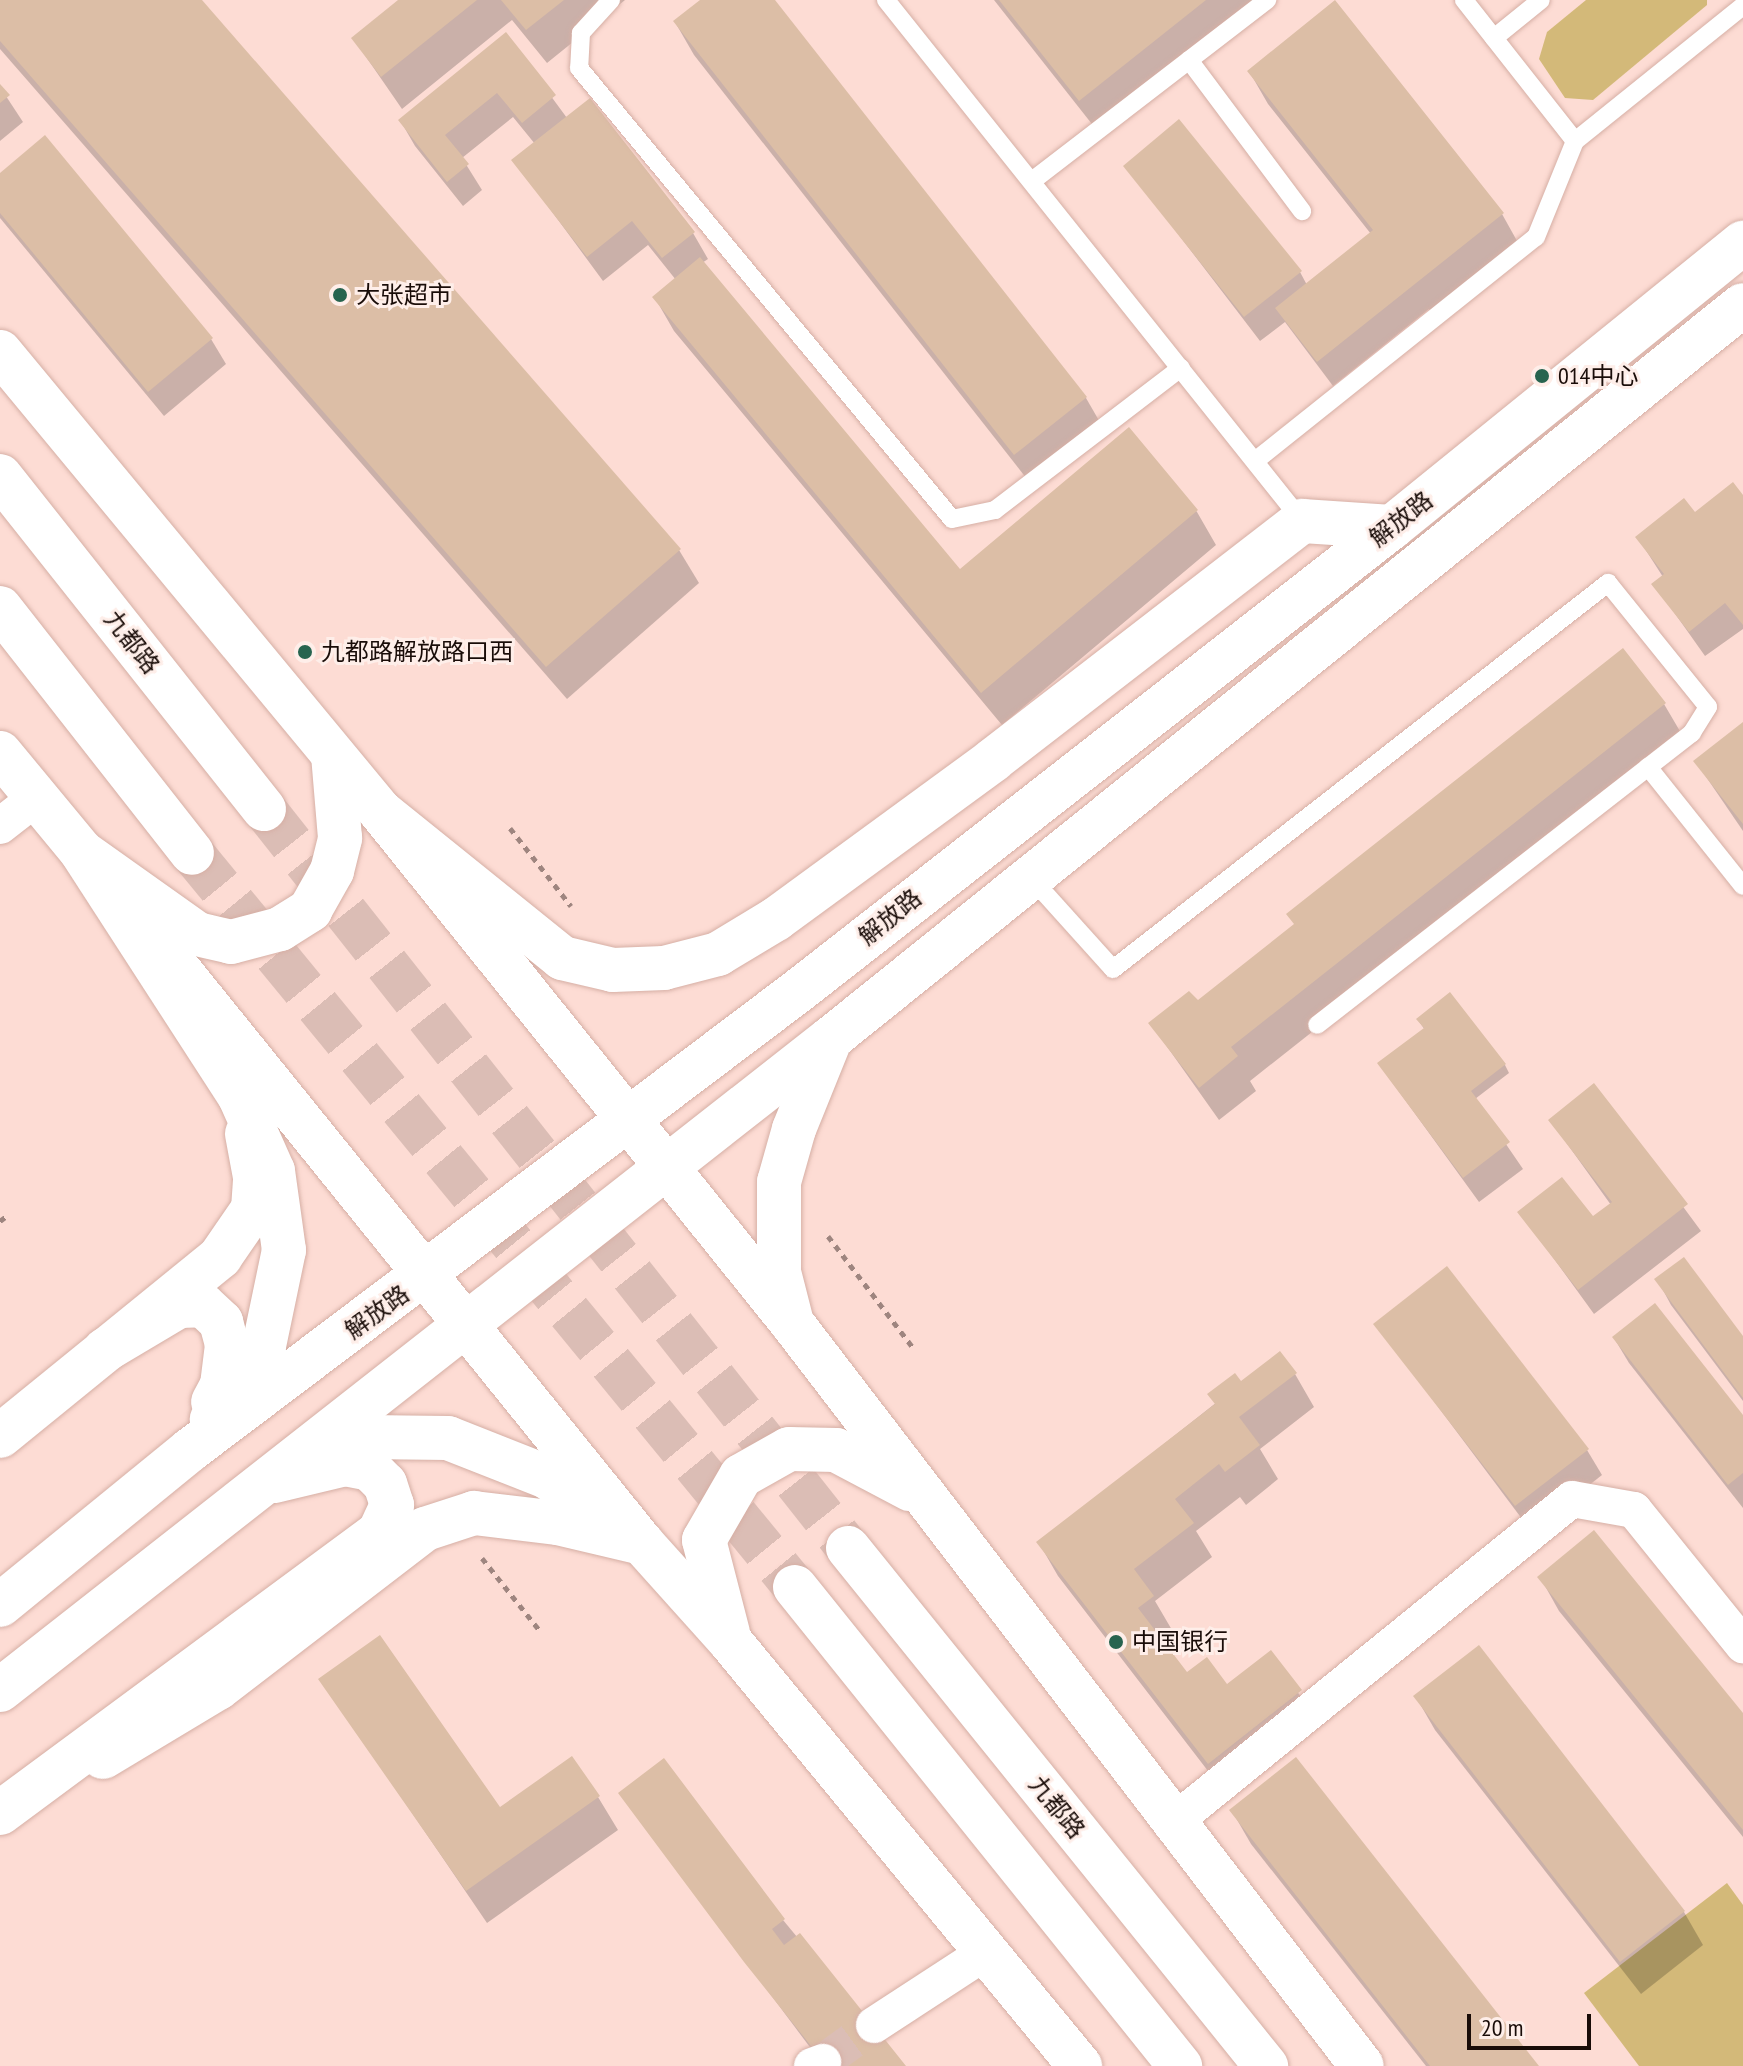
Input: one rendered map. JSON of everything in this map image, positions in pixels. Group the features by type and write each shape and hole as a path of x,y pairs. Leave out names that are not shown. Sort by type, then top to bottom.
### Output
{"main road":[{"name":"解放路","path":"15,1593 190,1450 629,1120 1392,527 1743,243"},
{"name":"解放路","path":"0,1690 830,1039 1743,305"},
{"path":"0,352 380,811 792,1323 1171,1824 1362,2066"},
{"name":"九都路","path":"0,476 264,809"},
{"path":"380,811 562,958 613,970 664,968 718,954 776,919 993,760 1302,521 1392,527"},
{"path":"0,608 192,853"},
{"path":"0,753 468,1322 642,1543 730,1641 1080,2066"},
{"path":"81,851 197,934 231,942 280,929 310,910 332,871 340,838 333,755"},
{"path":"81,851 240,1097 273,1171 284,1250 264,1346 190,1450"},
{"path":"792,1323 779,1272 779,1182 794,1129 830,1039"},
{"path":"0,1436 220,1257 253,1209 255,1177 240,1097"},
{"path":"105,1350 179,1306 203,1305 221,1322 227,1345 222,1385 190,1450"},
{"path":"260,1484 365,1437 448,1438 547,1477 642,1543"},
{"path":"730,1641 704,1540 741,1476 789,1449 836,1450 923,1496"},
{"path":"0,1816 379,1533 392,1505 385,1484 370,1469 345,1464 260,1484"},
{"path":"0,1816 218,1688 425,1529 474,1513 558,1523 642,1543"},
{"name":"九都路","path":"848,1548 1266,2066"},
{"path":"795,1587 1180,2066"}],"street":[{"path":"0,826 36,798"},
{"path":"1171,1824 1572,1499 1634,1510 1743,1645"},
{"path":"874,2025 986,1952"}],"lane":[{"path":"611,0 581,33 579,68 952,519 995,510 1181,368"},
{"path":"886,0 1302,521"},
{"path":"1032,181 1267,0"},
{"path":"1464,0 1575,141"},
{"path":"1494,38 1541,0"},
{"path":"1255,461 1536,237 1575,141 1743,6"},
{"path":"1189,60 1302,211"},
{"path":"1031,878 1113,969 1608,583 1708,707 1692,733 1317,1025"},
{"path":"1648,767 1743,886"}],"path":[{"path":"510,828 577,914"},
{"path":"0,1221 8,1215"},
{"path":"828,1236 915,1350"},
{"path":"472,1544 540,1631"}],"shaded area":[{"path":"1586,0 1707,0 1707,5 1593,100 1565,98 1539,59 1547,32"},
{"path":"1727,1883 1743,1905 1743,2066 1639,2066 1584,1993"}],"building":[{"name":"大张超市","path":"0,0 202,0 681,549 546,667 0,41"},
{"path":"398,0 477,0 381,77 351,38"},
{"path":"501,0 564,0 526,30"},
{"path":"700,0 775,0 1087,397 1014,455 673,21"},
{"path":"999,0 1206,0 1079,101"},
{"path":"1335,0 1504,213 1317,362 1275,308 1373,230 1247,71"},
{"path":"506,32 556,95 522,123 497,93 445,135 469,164 447,182 398,120"},
{"path":"0,84 10,95 0,103"},
{"path":"590,98 695,232 662,258 632,221 587,257 511,160"},
{"path":"1179,119 1302,271 1244,317 1123,166"},
{"path":"45,135 213,338 148,392 0,213 0,173"},
{"path":"700,257 960,569 1129,427 1198,510 981,693 652,297"},
{"path":"1733,482 1743,495 1743,625 1725,603 1689,632 1651,584 1664,574 1635,537 1684,498 1695,512"},
{"path":"1623,648 1666,703 1231,1047 1238,1056 1199,1088 1148,1023 1189,991 1198,1000 1294,924 1286,914"},
{"path":"1743,722 1743,824 1693,761"},
{"path":"1450,992 1506,1064 1471,1091 1510,1142 1463,1178 1377,1063 1424,1028 1416,1019"},
{"path":"1594,1083 1688,1204 1578,1290 1517,1212 1562,1177 1593,1216 1612,1202 1548,1120"},
{"path":"1684,1257 1743,1336 1743,1398 1654,1279"},
{"path":"1447,1266 1589,1449 1515,1506 1373,1324"},
{"path":"1655,1303 1743,1415 1743,1473 1728,1485 1612,1337"},
{"path":"1280,1351 1297,1373 1239,1417 1260,1445 1225,1472 1219,1464 1175,1499 1194,1523 1134,1569 1154,1596 1138,1608 1187,1672 1207,1657 1227,1684 1271,1650 1302,1690 1208,1764 1036,1542 1215,1404 1207,1394 1235,1373 1241,1381"},
{"path":"1594,1530 1743,1713 1743,1830 1537,1577"},
{"path":"380,1635 500,1807 572,1756 600,1796 466,1891 318,1679"},
{"path":"1479,1645 1685,1911 1620,1962 1413,1696"},
{"path":"1296,1757 1539,2066 1430,2066 1229,1810"},
{"path":"664,1758 785,1919 772,1929 784,1945 800,1933 906,2066 827,2066 744,1962 618,1793"}],"tunnel":[{"path":"264,809 848,1548"},
{"path":"192,853 795,1587"},
{"path":"823,2062 874,2025"}],"place":[{"name":"大张超市","path":"340,295"},
{"name":"014中心","path":"1542,376"},
{"name":"九都路解放路口西","path":"305,652"},
{"name":"中国银行","path":"1116,1642"}]}
